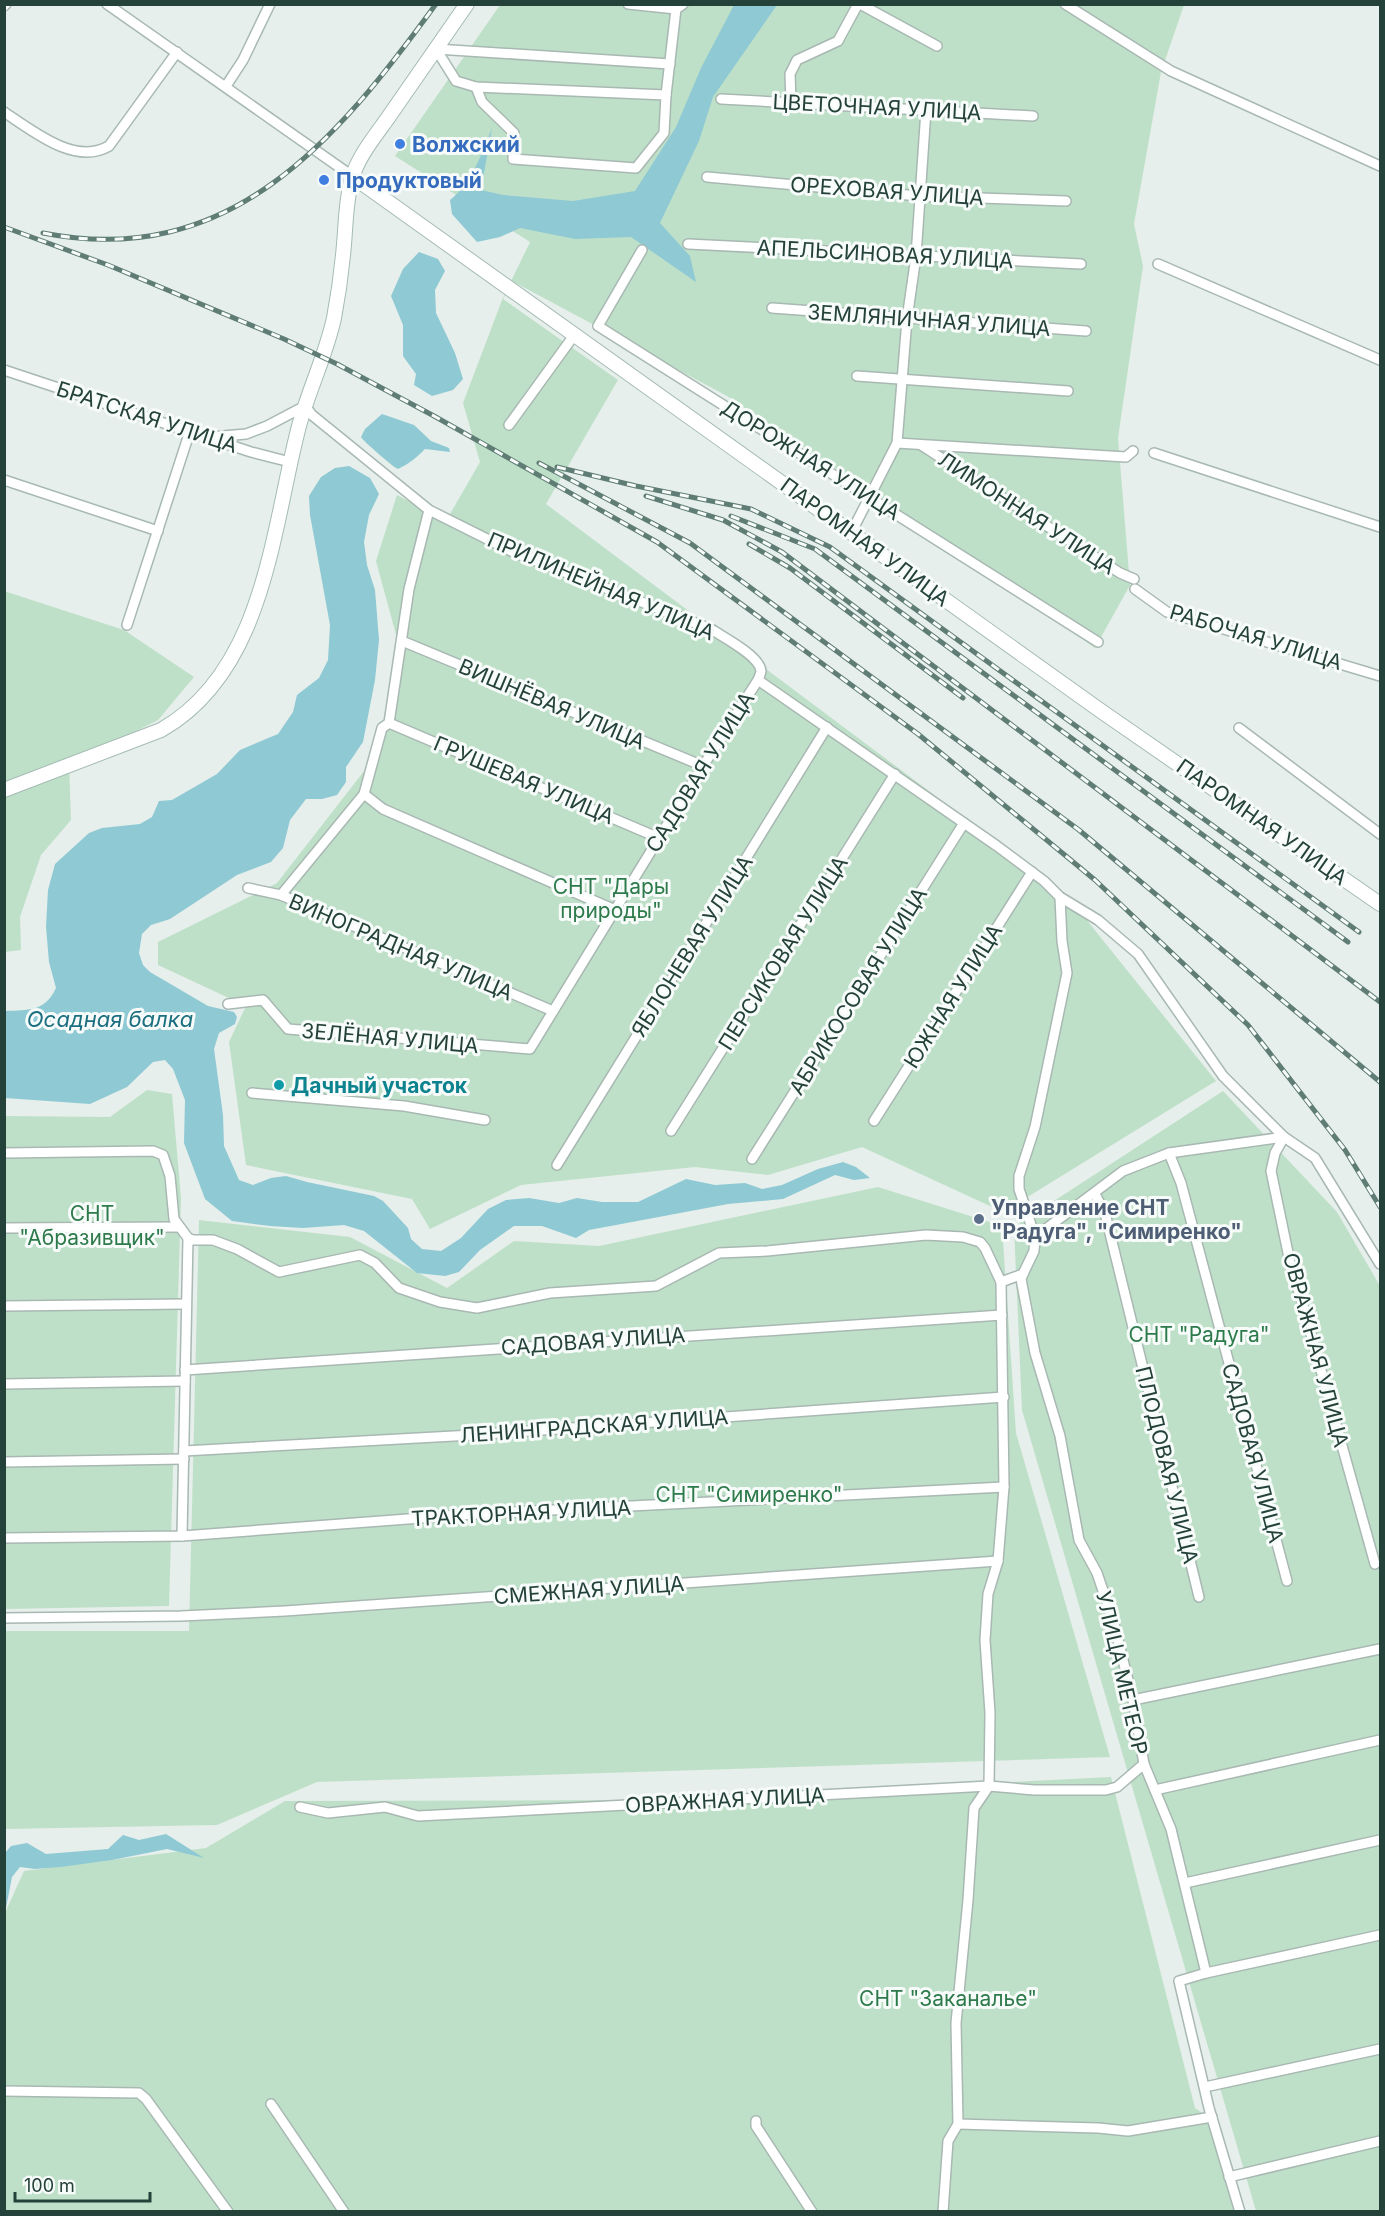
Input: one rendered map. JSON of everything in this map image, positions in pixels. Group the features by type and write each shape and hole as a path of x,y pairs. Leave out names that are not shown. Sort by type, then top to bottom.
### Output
{"street":[{"path":"107,4 352,176"},
{"path":"226,86 243,60 270,4"},
{"path":"4,790 161,730 177,721 213,687 254,609 267,570 290,462 310,388 334,318 352,176 367,148 467,4"},
{"path":"477,87 482,102 514,133 513,159 636,168 664,134 666,95 680,7 628,4"},
{"path":"791,102 789,74 796,60 838,40 859,4 937,46"},
{"path":"1065,4 1171,71 1380,166"},
{"path":"436,49 670,64"},
{"path":"436,49 456,81 477,87 666,95"},
{"path":"4,112 55,144 74,150 99,152 109,146 177,52"},
{"name":"ЦВЕТОЧНАЯ УЛИЦА","path":"721,99 1034,116"},
{"path":"851,532 897,443 907,319 916,256 926,110"},
{"name":"ПАРОМНАЯ УЛИЦА","path":"352,176 1101,711 1380,904"},
{"name":"ОРЕХОВАЯ УЛИЦА","path":"707,177 919,196 1066,201"},
{"name":"АПЕЛЬСИНОВАЯ УЛИЦА","path":"688,244 1081,264"},
{"name":"ДОРОЖНАЯ УЛИЦА","path":"642,250 597,326 1098,642"},
{"path":"1158,264 1380,360"},
{"name":"ЗЕМЛЯНИЧНАЯ УЛИЦА","path":"772,308 1086,331"},
{"path":"509,425 575,334"},
{"name":"БРАТСКАЯ УЛИЦА","path":"4,370 251,452 290,462"},
{"path":"857,376 1068,391"},
{"path":"211,437 246,434 305,406"},
{"name":"ПРИЛИНЕЙНАЯ УЛИЦА","path":"305,406 312,415 429,510 513,552 711,629 758,662 761,671 758,680"},
{"path":"127,625 190,431"},
{"path":"897,443 1126,457 1133,451"},
{"name":"ЛИМОННАЯ УЛИЦА","path":"921,445 1134,584"},
{"path":"1154,453 1380,527"},
{"path":"4,480 158,531"},
{"path":"281,895 364,794 382,728 389,723 409,589 429,510"},
{"name":"РАБОЧАЯ УЛИЦА","path":"1134,584 1167,612 1380,676"},
{"name":"ВИШНЁВАЯ УЛИЦА","path":"402,641 703,766"},
{"path":"758,680 1032,872 1060,897 1098,920 1138,954 1223,1076 1284,1137 1316,1158 1380,1264"},
{"name":"САДОВАЯ УЛИЦА","path":"530,1049 758,680"},
{"name":"ГРУШЕВАЯ УЛИЦА","path":"389,723 659,838"},
{"name":"ЯБЛОНЕВАЯ УЛИЦА","path":"557,1165 826,728"},
{"path":"1239,728 1380,834"},
{"name":"ПЕРСИКОВАЯ УЛИЦА","path":"671,1131 895,774"},
{"path":"364,794 383,809 615,910"},
{"name":"АБРИКОСОВАЯ УЛИЦА","path":"752,1159 964,823"},
{"name":"ЮЖНАЯ УЛИЦА","path":"874,1121 1032,872"},
{"name":"ВИНОГРАДНАЯ УЛИЦА","path":"248,888 281,895 553,1011"},
{"path":"1001,1282 1023,1274 1034,1251 1035,1237 1019,1189 1019,1176 1035,1127 1067,973 1062,941 1060,897"},
{"name":"ЗЕЛЁНАЯ УЛИЦА","path":"228,1004 263,1000 288,1029 530,1049"},
{"path":"252,1093 404,1106 485,1120"},
{"path":"1035,1237 1123,1171 1169,1153 1284,1137"},
{"name":"ОВРАЖНАЯ УЛИЦА","path":"1284,1137 1275,1153 1271,1171 1292,1272 1375,1564"},
{"path":"4,1153 153,1151 163,1155 170,1176 174,1220 188,1238 213,1240 237,1248 279,1272 360,1255 375,1263 399,1288 440,1302 477,1308 550,1293 656,1286 719,1253 767,1251 926,1235 963,1237 980,1242 1001,1282 1004,1487 998,1561 988,1594 985,1640 990,1713 989,1786 975,1808 956,2023 958,2124 948,2141 943,2211"},
{"name":"САДОВАЯ УЛИЦА","path":"1169,1153 1181,1182 1287,1581"},
{"name":"ПЛОДОВАЯ УЛИЦА","path":"1095,1194 1105,1212 1199,1597"},
{"path":"4,1228 178,1227"},
{"path":"4,1538 182,1536 188,1238"},
{"name":"УЛИЦА МЕТЕОР","path":"1023,1274 1021,1279 1035,1353 1060,1436 1079,1540 1090,1558 1113,1620 1133,1700 1144,1764 1171,1829 1206,1974"},
{"path":"4,1306 186,1304"},
{"name":"САДОВАЯ УЛИЦА","path":"185,1370 1002,1315"},
{"path":"4,1384 185,1381"},
{"name":"ЛЕНИНГРАДСКАЯ УЛИЦА","path":"184,1455 1004,1397"},
{"path":"4,1462 184,1455"},
{"name":"ТРАКТОРНАЯ УЛИЦА","path":"182,1536 474,1514 1004,1487"},
{"name":"СМЕЖНАЯ УЛИЦА","path":"4,1618 181,1616 319,1609 998,1561"},
{"path":"1133,1700 1380,1649"},
{"path":"1155,1790 1380,1740"},
{"name":"ОВРАЖНАЯ УЛИЦА","path":"300,1807 327,1813 385,1807 418,1816 989,1786 1034,1790 1106,1790 1116,1787 1144,1764"},
{"path":"1185,1883 1380,1840"},
{"path":"1240,2211 1204,2087 1179,1981 1380,1935"},
{"path":"1204,2087 1380,2049"},
{"path":"4,2091 139,2093 146,2099 228,2211"},
{"path":"272,2104 344,2211"},
{"path":"958,2124 1128,2131 1212,2117"},
{"path":"756,2121 756,2126 813,2211"},
{"path":"1230,2177 1380,2141"}],"green space":[{"name":"СНТ \"Дары природы\"","path":"500,5 1184,5 1161,72 1134,224 1143,266 1118,438 1130,585 1095,648 883,500 727,396 512,281 503,299 618,380 546,504 1065,893 1216,1081 1003,1212 862,1147 768,1175 695,1167 521,1185 430,1229 412,1199 246,1165 229,1042 246,1006 158,965 158,942 277,883 368,766 386,721 398,642 376,561 397,495 446,521 480,462 463,403 502,300 530,242 395,156"},
{"path":"4,591 124,630 194,677 158,720 101,749 69,760 71,820 41,855 20,917 21,950 5,952"},
{"name":"СНТ \"Абразивщик\"","path":"147,1090 172,1094 181,1198 169,1606 5,1609 4,1116 110,1117"},
{"name":"СНТ \"Радуга\"","path":"1223,1091 1337,1212 1380,1286 1380,2211 1256,2211 1022,1410 1014,1227"},
{"name":"СНТ \"Симиренко\"","path":"878,1187 1002,1226 1016,1433 1110,1757 317,1782 217,1825 5,1829 5,1631 189,1631 199,1220 350,1237 447,1288 514,1241 599,1246"},
{"name":"СНТ \"Заканалье\"","path":"1111,1777 1195,2108 1218,2124 1242,2212 5,2212 5,1913 24,1871 206,1848 285,1801 656,1800"}],"water":[{"path":"734,5 777,5 713,97 699,141 660,223 690,256 696,282 631,237 575,239 520,228 500,237 477,242 452,214 450,200 470,176 492,128 481,190 503,195 573,201 635,191 676,127 701,68"},
{"path":"419,252 438,259 445,271 435,290 436,313 455,353 463,379 453,390 432,396 414,385 416,374 403,356 403,325 391,296 403,269"},
{"path":"382,414 414,425 431,441 449,448 450,452 425,449 398,469 361,437 365,429"},
{"name":"Осадная балка","path":"349,466 370,478 379,494 369,515 364,542 367,565 375,590 379,640 375,680 363,742 346,767 346,782 337,795 322,799 306,799 290,820 283,848 271,862 237,875 170,919 151,925 142,934 139,953 143,965 150,972 208,1006 234,1012 237,1017 235,1024 219,1033 214,1049 223,1115 224,1146 239,1180 253,1185 271,1178 286,1176 374,1196 383,1201 408,1228 411,1239 422,1249 441,1251 461,1238 488,1209 506,1200 529,1198 559,1203 577,1198 602,1202 638,1202 686,1179 715,1185 745,1183 762,1189 782,1185 818,1169 843,1162 856,1167 870,1178 854,1180 835,1175 783,1199 728,1204 589,1230 576,1238 542,1226 514,1226 480,1250 459,1272 445,1276 417,1273 364,1231 344,1225 303,1228 232,1221 205,1199 184,1143 185,1100 173,1069 165,1060 153,1062 127,1087 90,1104 5,1098 5,1011 28,1010 41,1006 52,996 56,988 49,962 46,927 48,890 55,864 89,833 102,828 140,824 152,817 159,801 172,800 217,774 240,750 278,734 293,712 297,695 319,678 328,660 330,625 310,515 309,496 321,477 335,468"},
{"path":"166,1834 204,1858 167,1849 61,1867 35,1869 20,1867 12,1877 5,1913 5,1853 11,1846 27,1843 46,1854 108,1849 123,1835 139,1840"}],"railway":[{"path":"43,233 110,239 169,232 223,213 272,183 317,146 359,102 436,4"},
{"path":"4,227 108,265 284,339 337,364 657,542 918,734 1095,880 1248,1025 1345,1150 1380,1207"},
{"path":"539,463 690,543 1079,830 1380,1082"},
{"path":"557,467 636,486 751,509 830,547 1359,932"},
{"path":"646,496 723,520 782,552 1380,1002"},
{"path":"731,516 815,549 1348,942"},
{"path":"749,544 790,568 963,698"}],"place":[{"name":"Волжский","path":"400,144"},
{"name":"Продуктовый","path":"324,180"},
{"name":"Дачный участок","path":"279,1085"},
{"name":"Управление СНТ \"Радуга\", \"Симиренко\"","path":"979,1219"}]}
